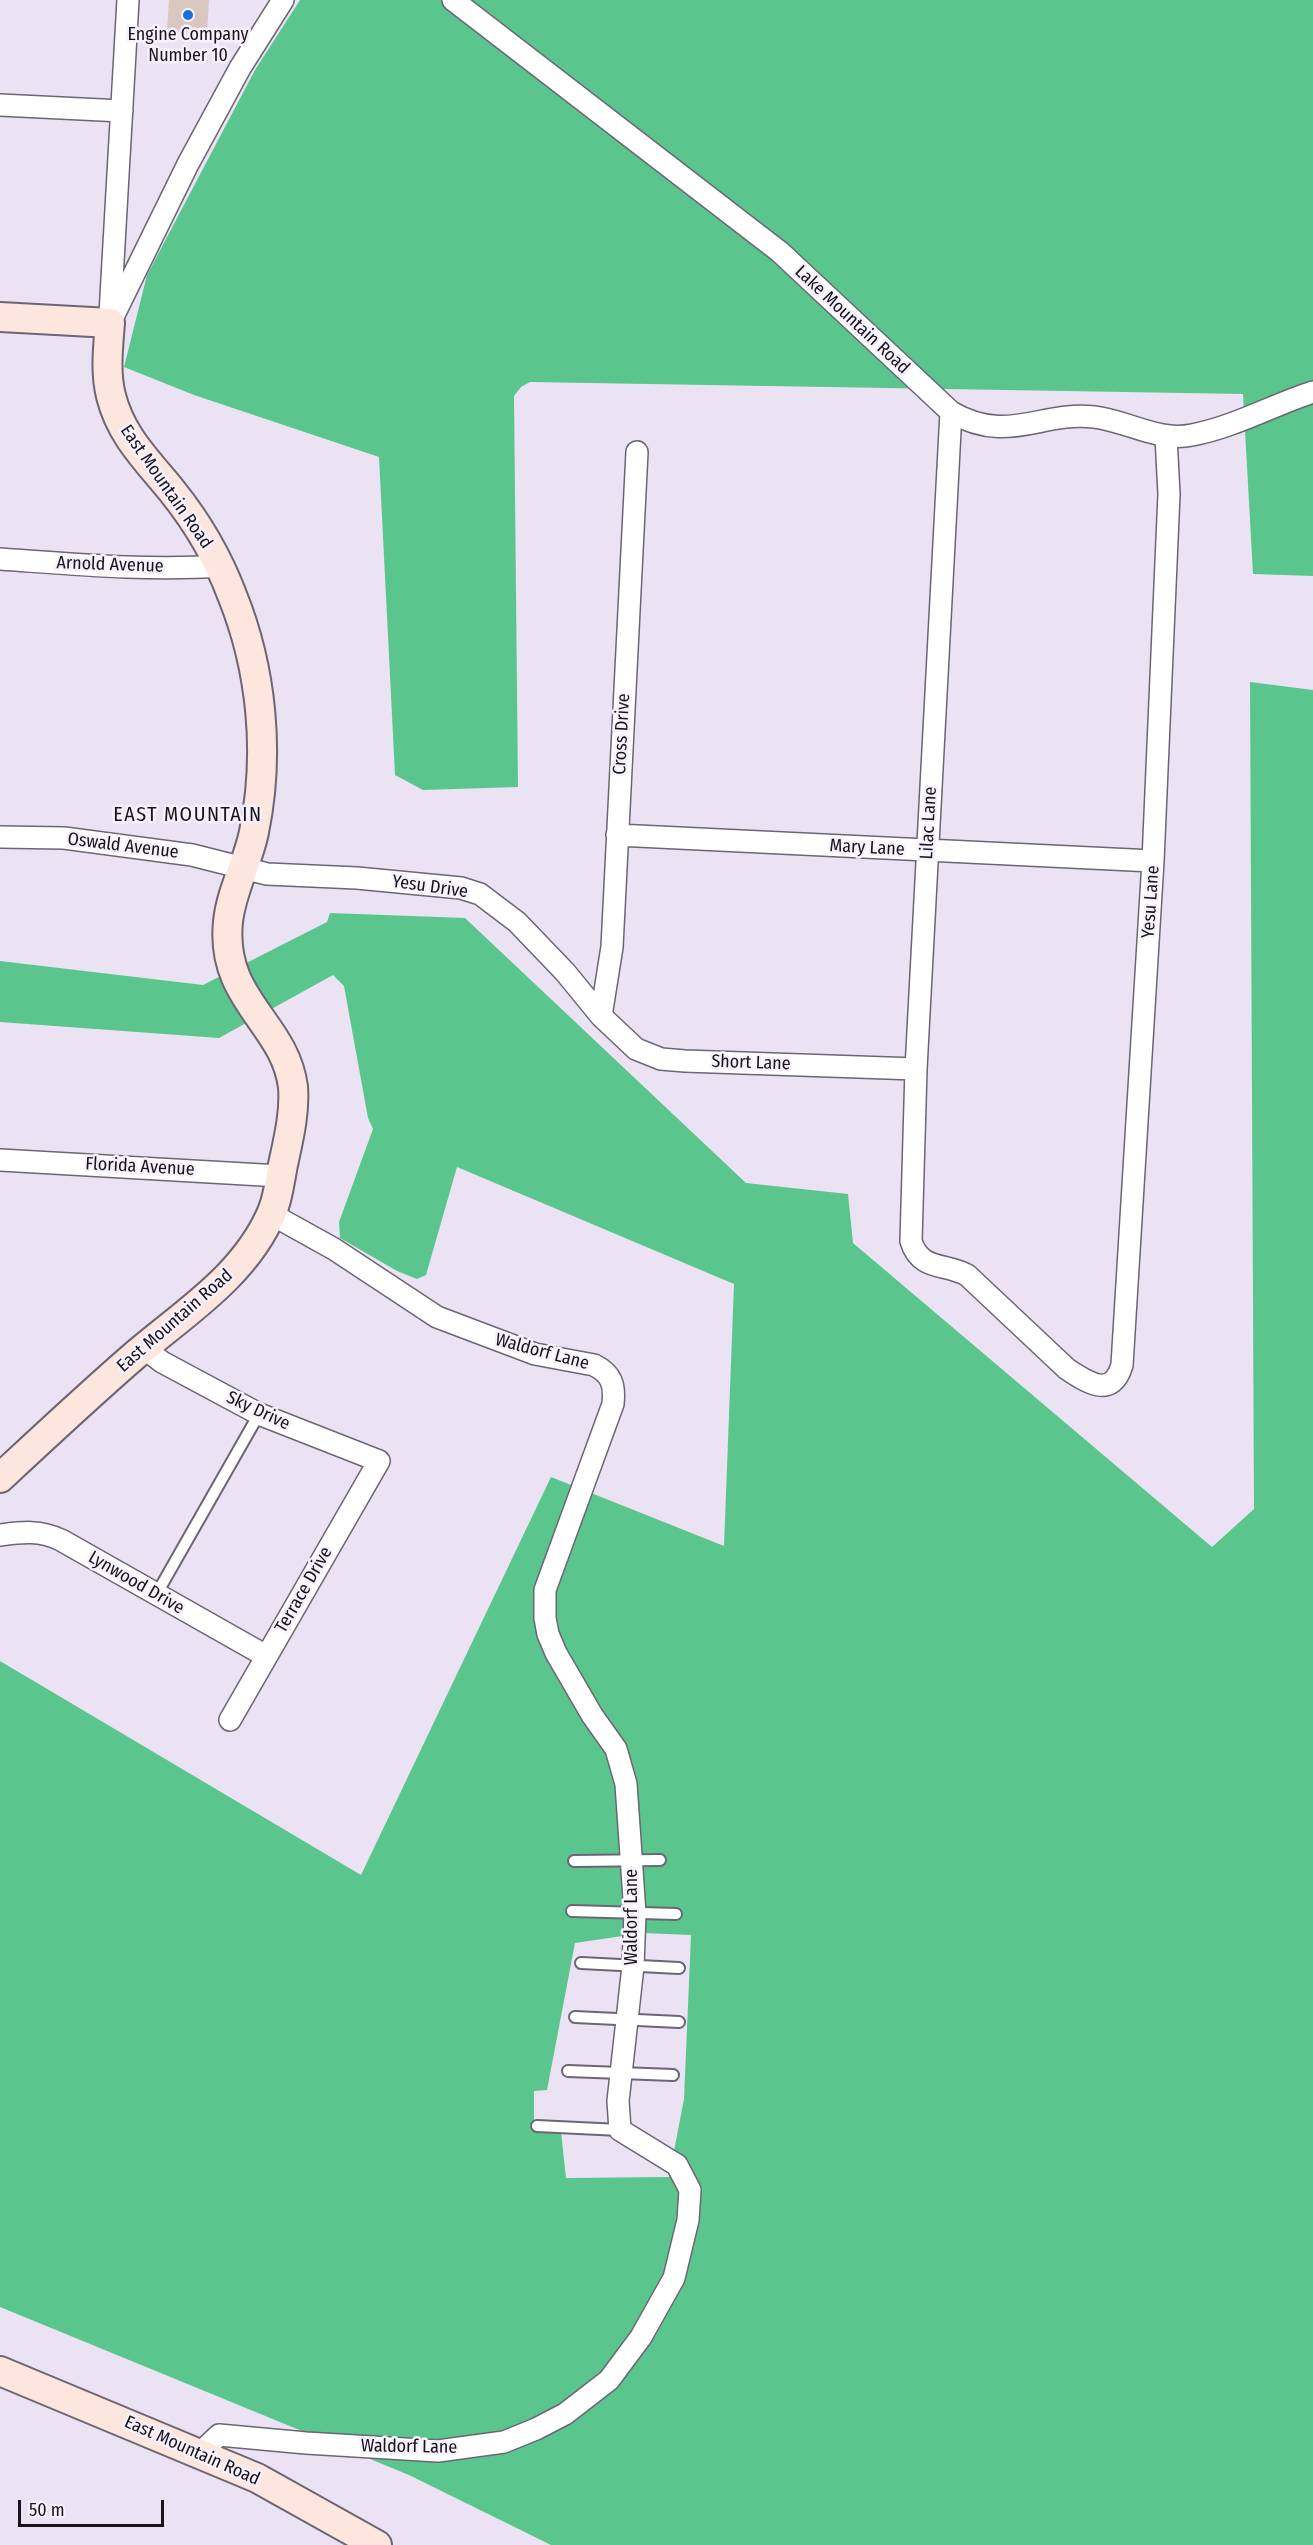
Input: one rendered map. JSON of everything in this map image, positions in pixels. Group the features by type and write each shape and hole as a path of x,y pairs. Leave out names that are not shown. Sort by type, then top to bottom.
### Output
{"street":[{"name":"East Mountain Road","path":"0,1478 229,1275 252,1248 271,1214 291,1124 291,1081 285,1061 235,978 229,953 228,922 257,812 261,779 262,735 253,662 239,612 220,566 173,492 142,458 123,429 107,380 128,0"},
{"name":"Lake Mountain Road","path":"453,0 780,252 951,412 970,423 1002,427 1030,425 1066,418 1095,417 1166,437 1207,431 1313,392"},
{"name":"East Mountain Road","path":"110,323 188,164 276,2"},
{"path":"0,105 122,111"},
{"path":"0,317 110,323"},
{"name":"Lilac Lane","path":"911,1234 916,1069 951,412"},
{"name":"Yesu Lane","path":"911,1234 914,1250 922,1259 935,1266 953,1269 968,1275 1067,1369 1094,1385 1107,1385 1116,1380 1122,1365 1153,861 1168,494 1166,437"},
{"name":"Cross Drive","path":"601,1016 612,947 637,452"},
{"name":"Arnold Avenue","path":"0,559 81,565 188,568 220,566"},
{"name":"Mary Lane","path":"617,835 927,852 1153,861"},
{"name":"Oswald Avenue","path":"0,837 64,838 192,855 244,868"},
{"name":"Yesu Drive","path":"244,868 267,874 357,878 461,888 480,894 517,922 565,972 601,1016"},
{"name":"Short Lane","path":"601,1016 636,1049 661,1059 916,1069"},
{"name":"Florida Avenue","path":"0,1160 280,1176"},
{"name":"Waldorf Lane","path":"200,2453 219,2435 438,2451 504,2442 565,2414 609,2380 641,2337 674,2278 688,2220 690,2190 677,2165 620,2130 618,2101 633,1966 635,1913 622,1768 616,1749 592,1715 556,1653 548,1634 544,1607 545,1590 613,1404 615,1390 613,1381 603,1369 594,1365 536,1354 436,1317 324,1243 271,1214"},
{"name":"Sky Drive","path":"144,1348 162,1362 259,1414 379,1461"},
{"name":"Terrace Drive","path":"230,1720 379,1461"},
{"name":"Lynwood Drive","path":"0,1535 26,1532 45,1533 266,1656"},
{"name":"East Mountain Road","path":"0,2371 257,2478 377,2545"}],"lane":[{"path":"156,1595 259,1414"},
{"path":"574,1861 660,1860"},
{"path":"572,1911 676,1914"},
{"path":"581,1964 679,1968"},
{"path":"575,2017 679,2022"},
{"path":"568,2071 674,2075"},
{"path":"537,2126 620,2130"}],"green space":[{"path":"300,0 1313,0 1313,576 1253,574 1243,394 530,382 521,387 514,396 518,787 423,790 395,775 379,457 194,395 124,367 147,275 255,70"},
{"path":"1250,682 1313,690 1313,2545 551,2545 409,2475 0,2307 0,1661 361,1875 551,1477 724,1546 734,1284 457,1167 426,1275 417,1279 397,1271 340,1238 339,1222 373,1129 368,1118 344,986 333,975 219,1038 0,1022 0,961 203,985 327,922 330,913 465,918 746,1183 848,1194 853,1243 1212,1547 1254,1509","holes":["643,1933 691,1935 684,2099 669,2177 566,2178 560,2122 534,2122 534,2091 547,2090 575,1943"]}],"building":[{"name":"Engine Company Number 10","path":"169,0 209,0 207,33 167,31"}],"place":[{"name":"Engine Company Number 10","path":"188,15"}],"district":[{"name":"EAST MOUNTAIN","path":"188,815"}]}
